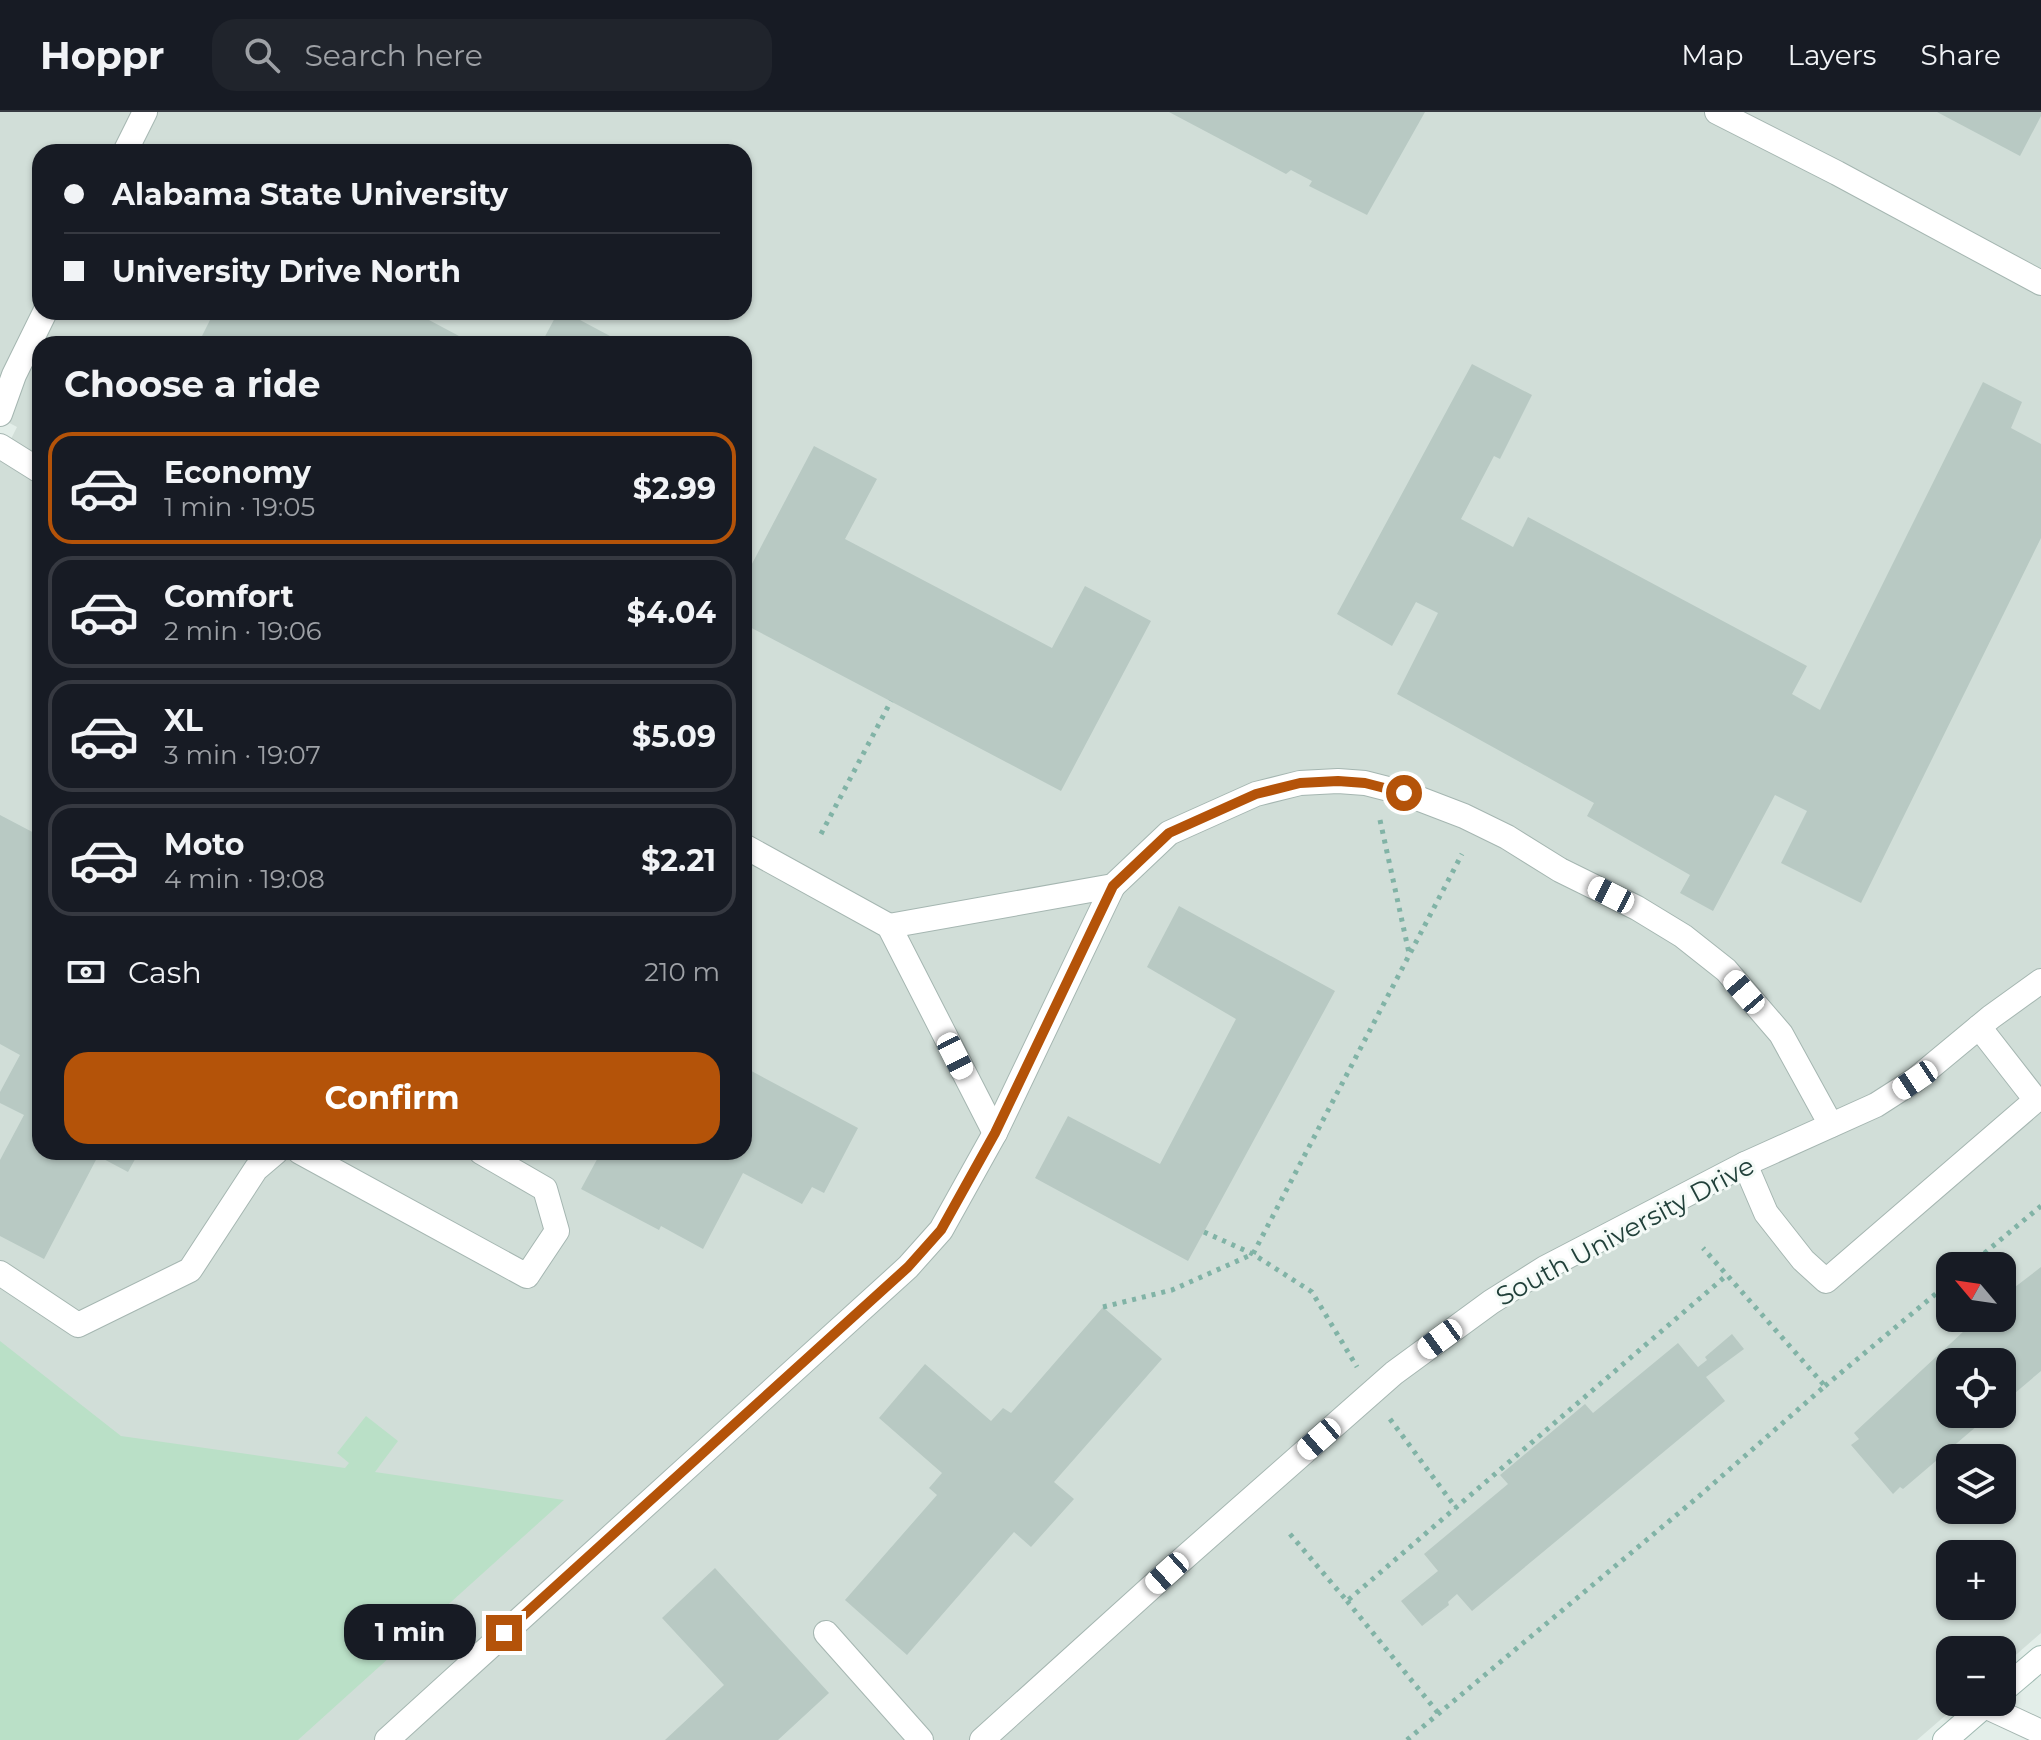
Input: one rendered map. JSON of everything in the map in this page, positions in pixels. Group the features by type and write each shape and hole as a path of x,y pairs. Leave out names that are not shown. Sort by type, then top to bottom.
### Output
{"street":[{"path":"129,144 145,112"},
{"path":"1717,112 2041,283"},
{"path":"0,414 32,338"},
{"path":"0,446 32,466"},
{"path":"387,1740 908,1267 941,1230 995,1133 1113,886 1169,833 1256,794 1300,783 1338,781 1365,783 1404,793 1464,816 1507,837 1560,870 1637,908 1683,936 1726,970 1781,1034 1831,1125"},
{"path":"752,850 889,926 995,1133"},
{"path":"889,926 1113,886"},
{"name":"South University Drive","path":"982,1740 1373,1391 1491,1302 1545,1268 1745,1164 1876,1105 2041,981"},
{"path":"1745,1164 1766,1213 1803,1260 1826,1281 2036,1100 1979,1027"},
{"path":"0,1273 78,1325 190,1270 256,1169 267,1160"},
{"path":"315,1160 527,1276 557,1231 545,1189 495,1160"},
{"path":"826,1633 921,1740"},
{"path":"2016,1679 2041,1658"},
{"path":"1945,1740 1973,1716"},
{"path":"2016,1716 2041,1732"}],"path":[{"path":"821,834 891,701"},
{"path":"1380,820 1410,954"},
{"path":"1103,1307 1172,1290 1253,1254 1462,854"},
{"path":"1986,1252 2041,1206"},
{"path":"1204,1232 1253,1254 1312,1292 1401,1436 1456,1508"},
{"path":"1703,1248 1825,1386"},
{"path":"1347,1601 1727,1275"},
{"path":"1407,1740 1936,1294"},
{"path":"1290,1534 1439,1714"}],"shaded area":[{"path":"0,112 2041,112 2041,1633 2016,1655 2016,1636 1936,1636 1936,1716 1945,1716 1917,1740 0,1740 0,461 17,427 0,418"}],"green space":[{"path":"0,1341 121,1436 345,1468 349,1463 337,1453 366,1416 398,1441 375,1472 564,1500 298,1740 0,1740"}],"building":[{"path":"1169,112 1425,112 1367,215 1309,186 1312,181 1291,170 1286,174"},
{"path":"1937,112 2041,112 2041,116 2020,156"},
{"path":"210,320 429,320 459,336 202,336"},
{"path":"554,320 580,320 610,336 545,336"},
{"path":"1472,364 1532,395 1500,459 1494,456 1461,519 1513,547 1528,517 1807,666 1792,694 1820,710 1983,382 2022,402 2011,428 2041,444 2041,538 1861,903 1781,863 1807,811 1775,795 1713,911 1680,893 1690,875 1587,816 1594,803 1397,694 1438,613 1416,602 1392,646 1337,614"},
{"path":"814,446 877,479 845,539 1052,648 1085,586 1151,621 1061,791 752,628 752,564"},
{"path":"0,815 32,832 32,1160 96,1160 44,1259 0,1236 0,1160 24,1115 0,1103 0,1092 20,1055 0,1044"},
{"path":"1179,906 1335,991 1188,1261 1035,1178 1068,1116 1160,1164 1236,1019 1147,967"},
{"path":"752,1071 858,1128 824,1193 812,1187 802,1204 743,1173 703,1249 581,1189 597,1160 752,1160"},
{"path":"106,1160 135,1160 128,1172"},
{"path":"2041,1267 2041,1371 2016,1392 2016,1348 1946,1348 1963,1332 2016,1332 2016,1286"},
{"path":"1103,1307 1162,1359 1054,1482 1074,1499 1031,1547 1014,1532 907,1655 845,1600 937,1495 929,1488 942,1473 879,1418 925,1364 991,1421 1003,1408 1011,1413"},
{"path":"1732,1334 1744,1349 1706,1377 1725,1401 1472,1611 1457,1594 1448,1602 1449,1605 1422,1626 1401,1601 1438,1571 1424,1554 1508,1484 1500,1475 1585,1404 1593,1413 1678,1343 1698,1367"},
{"path":"1936,1357 1936,1428 1975,1428 1956,1444 1936,1444 1936,1461 1893,1494 1851,1445 1859,1439 1854,1433"},
{"path":"715,1568 829,1693 778,1740 665,1740 724,1685 662,1618"}],"route":[{"path":"504,1633 908,1267 941,1230 995,1133 1113,886 1169,833 1256,794 1300,783 1365,783 1404,793"}]}
